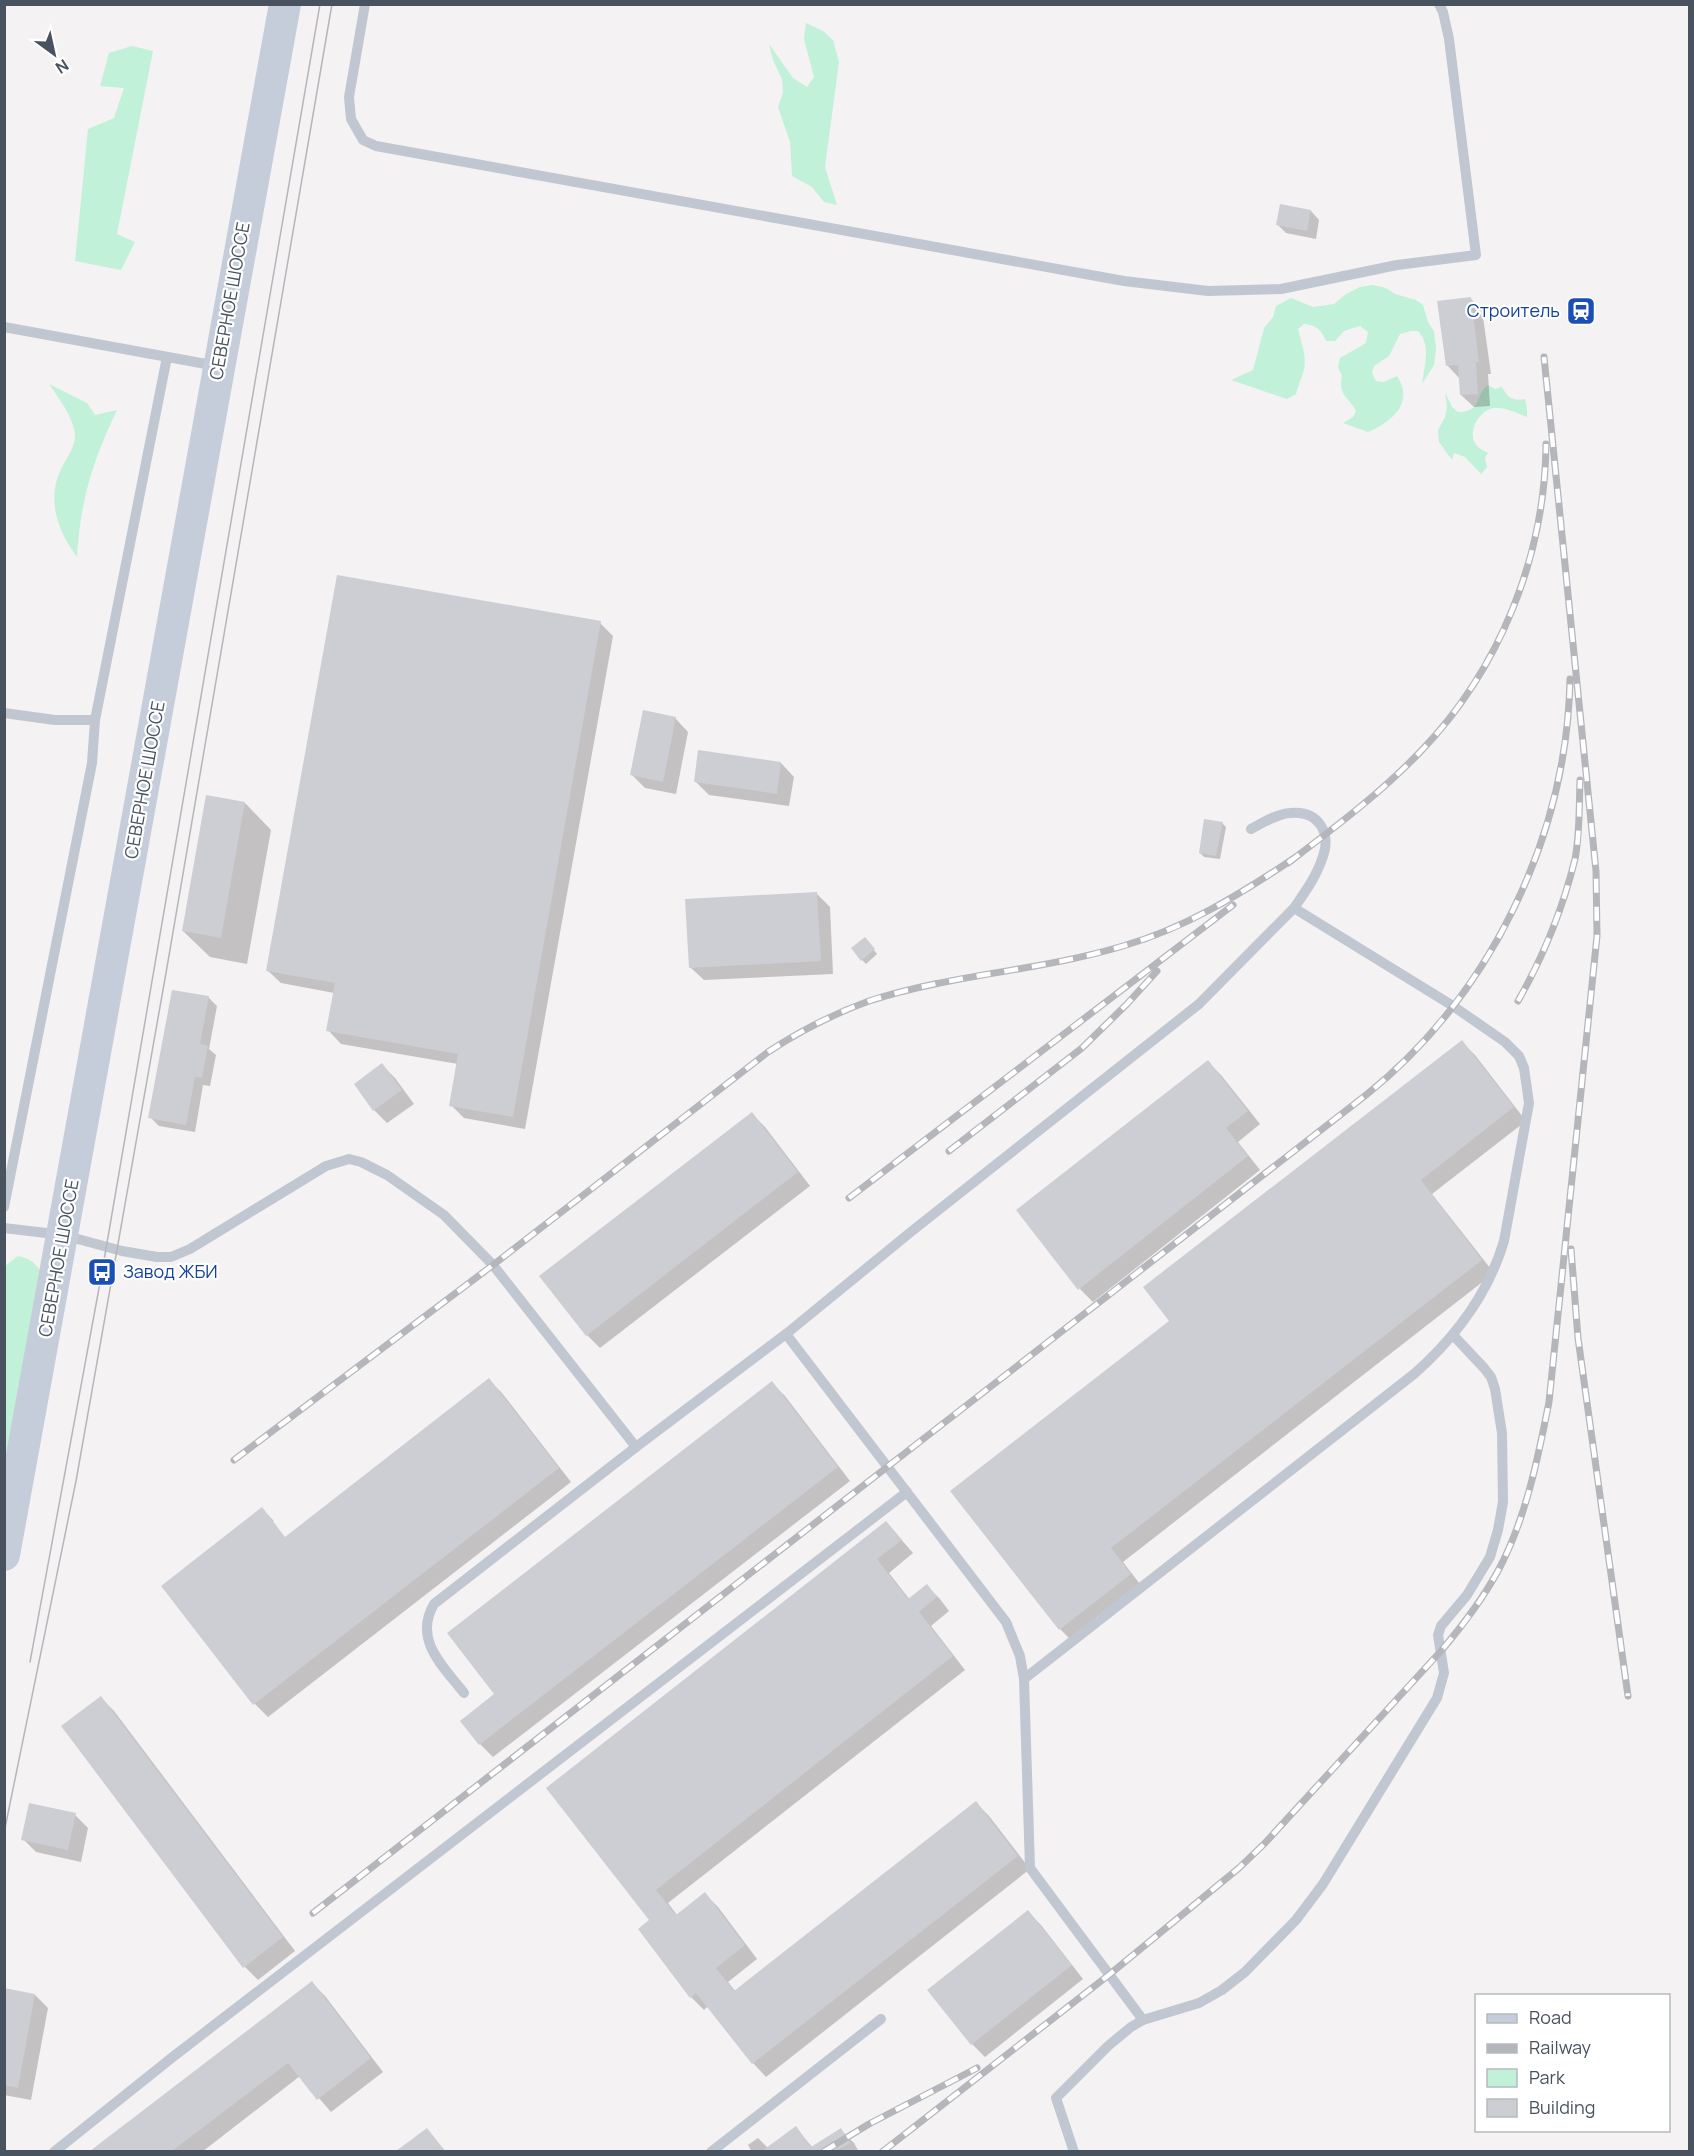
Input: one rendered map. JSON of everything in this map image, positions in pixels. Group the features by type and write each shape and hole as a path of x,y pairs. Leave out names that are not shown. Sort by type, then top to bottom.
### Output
{"main road":[{"name":"СЕВЕРНОЕ ШОССЕ","path":"4,1554 285,4"}],"lane":[{"path":"365,4 349,97 351,119 363,140 376,146 1124,281 1208,291 1281,289 1397,265 1476,255 1449,39 1439,4"},
{"path":"4,327 218,366"},
{"path":"4,1208 92,763 95,720 167,357"},
{"path":"4,713 55,720 95,720"},
{"path":"464,1693 433,1652 428,1638 426,1625 434,1604 786,1334 912,1231 1199,1004 1294,908 1311,883 1323,858 1325,841 1321,825 1316,818 1309,815 1288,813 1251,830"},
{"path":"1024,1679 1414,1374 1453,1335 1490,1282 1504,1241 1529,1103 1524,1068 1519,1056 1512,1048 1453,1006 1294,908"},
{"path":"4,1228 63,1235 122,1251 171,1257 190,1249 326,1166 348,1159 361,1162 387,1174 444,1215 463,1233 493,1265 636,1447"},
{"path":"786,1334 1006,1622 1020,1656 1024,1679 1030,1868 1143,2020"},
{"path":"1074,2151 1056,2098 1120,2035 1143,2020 1199,2003 1222,1990 1245,1972 1296,1920 1323,1884 1437,1698 1444,1674 1438,1635 1441,1626 1467,1595 1490,1557 1503,1502 1502,1433 1495,1389 1491,1377 1484,1368 1453,1335"},
{"path":"54,2151 907,1492"},
{"path":"711,2151 881,2019"}],"green space":[{"path":"806,23 823,31 833,40 839,62 825,167 837,205 824,202 812,187 792,176 790,142 778,107 783,93 782,79 773,60 769,44 793,78 807,87 814,77 804,39"},
{"path":"132,46 153,51 117,234 135,242 121,270 75,261 88,129 114,118 124,88 100,86 109,53"},
{"path":"1373,285 1416,300 1423,305 1428,322 1434,331 1436,349 1434,365 1422,384 1426,350 1418,331 1400,334 1389,356 1374,366 1372,373 1376,381 1384,382 1397,376 1402,386 1402,403 1385,423 1368,432 1343,423 1353,417 1356,411 1341,388 1342,376 1338,367 1340,358 1366,343 1368,332 1360,326 1344,331 1335,341 1326,341 1318,328 1312,325 1304,324 1298,329 1305,365 1296,394 1287,399 1231,380 1253,370 1264,328 1273,317 1276,306 1291,298 1313,307 1334,304 1346,294 1360,287"},
{"path":"49,384 87,403 95,415 117,410 89,481 81,517 77,557 59,525 54,502 57,479 73,445 75,431 66,409"},
{"path":"1488,385 1495,389 1502,387 1508,396 1514,399 1525,399 1527,417 1494,408 1489,409 1477,420 1473,430 1474,441 1488,453 1485,458 1487,467 1481,474 1465,457 1454,453 1452,460 1439,442 1438,430 1447,407 1445,392 1452,407 1458,412 1466,411 1475,406"},
{"path":"18,1256 34,1263 43,1277 5,1492 5,1266"}],"building":[{"path":"1280,204 1311,210 1307,231 1276,225"},
{"path":"1471,297 1479,362 1476,362 1478,394 1460,395 1458,365 1446,366 1437,301"},
{"path":"337,575 601,621 513,1117 449,1106 458,1054 326,1031 335,983 266,971"},
{"path":"643,710 676,717 663,782 630,775"},
{"path":"698,750 781,762 777,794 694,782"},
{"path":"206,795 245,802 221,938 182,931"},
{"path":"1204,819 1223,822 1216,856 1199,853"},
{"path":"817,892 821,961 689,968 685,899"},
{"path":"865,937 875,949 861,961 851,948"},
{"path":"172,990 209,996 200,1044 208,1046 202,1078 195,1077 186,1125 148,1118"},
{"path":"1462,1040 1514,1107 1421,1180 1482,1260 1111,1548 1131,1574 1059,1630 950,1491 1169,1321 1143,1287"},
{"path":"1208,1060 1248,1111 1226,1128 1248,1156 1078,1290 1016,1210"},
{"path":"382,1063 402,1090 373,1111 354,1084"},
{"path":"752,1112 798,1172 586,1336 539,1276"},
{"path":"489,1378 559,1468 253,1705 161,1586 262,1507 285,1537"},
{"path":"772,1381 838,1467 479,1745 460,1721 494,1694 447,1633"},
{"path":"886,1521 902,1540 877,1559 908,1599 927,1584 937,1597 919,1612 953,1656 656,1890 676,1915 705,1892 745,1945 716,1968 734,1991 976,1801 1018,1856 752,2064 696,1993 690,1998 638,1929 649,1920 546,1788"},
{"path":"101,1696 283,1937 243,1968 61,1726"},
{"path":"29,1803 76,1813 68,1850 21,1840"},
{"path":"1028,1910 1072,1965 971,2045 927,1990"},
{"path":"312,1981 371,2058 317,2100 288,2063 172,2151 90,2151"},
{"path":"4,1988 35,1994 18,2088 4,2085"},
{"path":"796,2126 811,2147 841,2128 850,2143 836,2151 762,2151"},
{"path":"427,2128 445,2151 396,2151"}],"tram line":[{"path":"30,1662 102,1272 320,4"},
{"path":"4,1833 76,1481 166,973 332,4"}],"railway":[{"path":"882,2152 1110,1974 1239,1868 1265,1843 1441,1651 1493,1580 1517,1529 1535,1466 1549,1402 1597,936 1596,871 1544,357"},
{"path":"1288,863 1357,810 1406,766 1449,719 1473,685 1495,648 1527,569 1544,486 1546,444"},
{"path":"313,1913 1366,1095 1410,1055 1450,1010 1484,962 1513,909 1537,854 1554,797 1565,738 1570,679"},
{"path":"1518,1001 1536,967 1565,896 1578,840 1580,780"},
{"path":"234,1460 493,1265 768,1052 792,1037 843,1011 900,992 1060,961 1146,939 1211,909 1293,859"},
{"path":"849,1198 1233,905"},
{"path":"949,1151 1082,1048 1157,971"},
{"path":"1571,1249 1578,1338 1628,1696"},
{"path":"823,2152 869,2124 977,2068"}],"place":[{"name":"Строитель","path":"1581,311"},
{"name":"Завод ЖБИ","path":"102,1272"}]}
